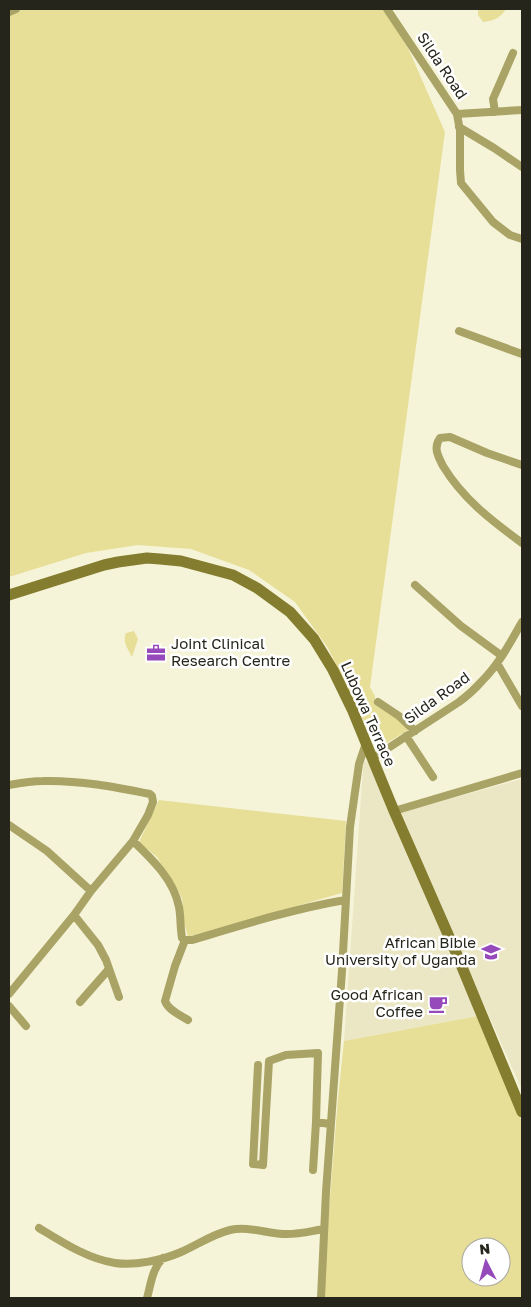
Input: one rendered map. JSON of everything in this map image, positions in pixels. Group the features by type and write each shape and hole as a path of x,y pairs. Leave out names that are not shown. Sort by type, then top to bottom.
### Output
{"street":[{"path":"9,12 16,9"},
{"name":"Silda Road","path":"387,9 457,114 461,183 488,218 522,240"},
{"path":"495,112 493,99 513,53"},
{"name":"Silda Road","path":"457,114 522,110"},
{"path":"459,127 522,167"},
{"path":"459,331 522,354"},
{"path":"522,465 487,453 450,437 440,438 437,443 438,457 463,494 482,513 522,543"},
{"name":"Lubowa Terrace","path":"9,595 104,565 147,558 181,561 233,575 257,588 290,612 314,639 333,670 352,709 522,1112"},
{"path":"415,585 461,626 502,656"},
{"name":"Silda Road","path":"373,758 459,702 482,682 502,656 522,622"},
{"path":"497,663 522,706"},
{"path":"378,702 416,730"},
{"path":"406,736 433,777"},
{"path":"321,1298 330,1124 352,809 359,764 366,743"},
{"path":"394,811 522,773"},
{"path":"9,785 30,782 102,785 150,794 153,802 133,841 9,994"},
{"path":"9,825 47,851 91,891"},
{"path":"133,841 165,875 174,889 179,906 182,938 185,940"},
{"path":"185,940 192,940 282,914 345,900"},
{"path":"74,914 98,945 119,996"},
{"path":"185,940 165,1001 169,1008 188,1020"},
{"path":"80,1002 109,969"},
{"path":"9,1006 26,1026"},
{"path":"258,1065 253,1164 263,1165 269,1062 286,1055 318,1053 313,1170"},
{"path":"316,1122 330,1124"},
{"path":"39,1228 78,1251 116,1264 145,1262 163,1258 230,1230 290,1234 324,1229"},
{"path":"147,1298 157,1264 163,1258"}],"shaded area":[{"path":"24,9 384,9 408,48 445,132 370,687 375,696 375,704 410,729 385,744 380,745 374,742 328,648 295,602 249,570 191,549 138,545 86,553 9,577 9,15"},
{"path":"478,9 506,9 502,15 483,22 478,15"},
{"path":"134,631 138,639 132,657 126,645 125,636 126,633"},
{"path":"364,762 369,763 478,1016 344,1041 363,769"},
{"name":"African Bible University of Uganda","path":"522,779 522,1090 399,813"},
{"path":"159,800 346,821 342,893 188,937 184,922 182,898 157,857 139,842"},
{"path":"478,1016 522,1122 522,1298 322,1298 344,1041"}],"place":[{"name":"Joint Clinical Research Centre","path":"156,653"},
{"name":"African Bible University of Uganda","path":"491,952"},
{"name":"Good African Coffee","path":"438,1004"}]}
